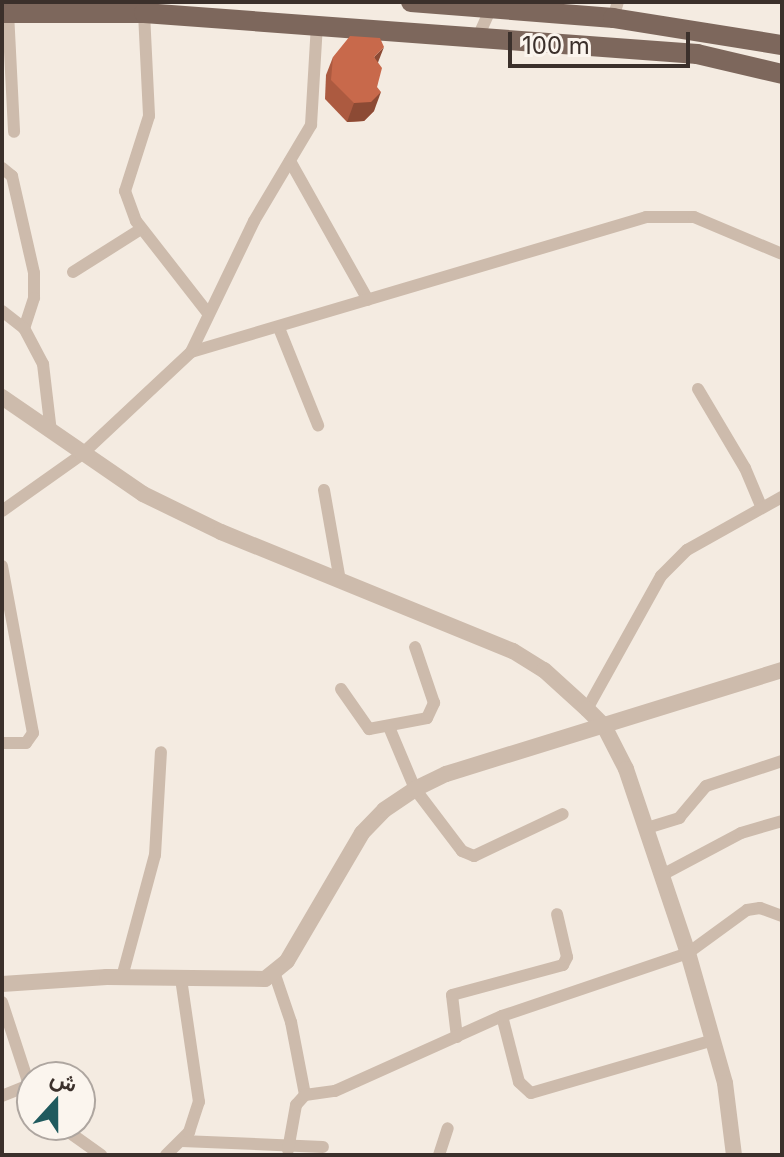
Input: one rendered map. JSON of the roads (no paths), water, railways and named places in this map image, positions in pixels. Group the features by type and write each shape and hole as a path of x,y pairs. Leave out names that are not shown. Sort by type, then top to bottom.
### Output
{"main road":[{"path":"411,2 482,5 582,16 615,10 782,45"},
{"path":"555,2 582,16"},
{"path":"5,12 144,13 697,54 782,74"}],"street":[{"path":"456,36 482,5"},
{"path":"478,37 482,5"},
{"path":"5,12 14,132"},
{"path":"144,13 149,116 125,191 141,229 208,313"},
{"path":"2,511 81,455 191,352 208,313 314,116 317,25"},
{"path":"290,161 368,300"},
{"path":"2,168 12,176 34,273 34,298 24,328"},
{"path":"191,352 279,328 603,227 674,214 718,225 782,254"},
{"path":"73,272 141,229"},
{"path":"2,311 24,328 49,385 51,432"},
{"path":"279,328 318,425"},
{"path":"698,389 745,468 761,506"},
{"path":"2,397 81,455 172,510 513,651 544,670 604,726 647,828 688,953 730,1107 734,1155"},
{"path":"324,490 340,581"},
{"path":"587,709 661,576 687,550 782,497"},
{"path":"2,566 33,733 26,743 2,743"},
{"path":"341,689 364,727 389,727 427,718 433,709 415,647"},
{"path":"2,984 122,977 248,980 275,975 362,833 384,810 415,789 446,774 782,670"},
{"path":"389,727 415,789 455,844 474,856 563,814"},
{"path":"122,977 155,855 161,752"},
{"path":"647,828 679,818 706,786 782,761"},
{"path":"662,875 741,833 782,821"},
{"path":"288,1150 296,1105 305,1095 335,1091 502,1016 688,953 747,910 760,908 782,916"},
{"path":"457,1037 452,995 563,965 567,957 557,914"},
{"path":"275,975 291,1022 305,1095"},
{"path":"166,1155 182,1141 194,1124 199,1102 181,978"},
{"path":"2,1002 21,1061"},
{"path":"502,1016 519,1082 531,1093 713,1040"},
{"path":"439,1155 448,1128"},
{"path":"81,1141 101,1155"},
{"path":"182,1141 288,1150 323,1147"}]}
